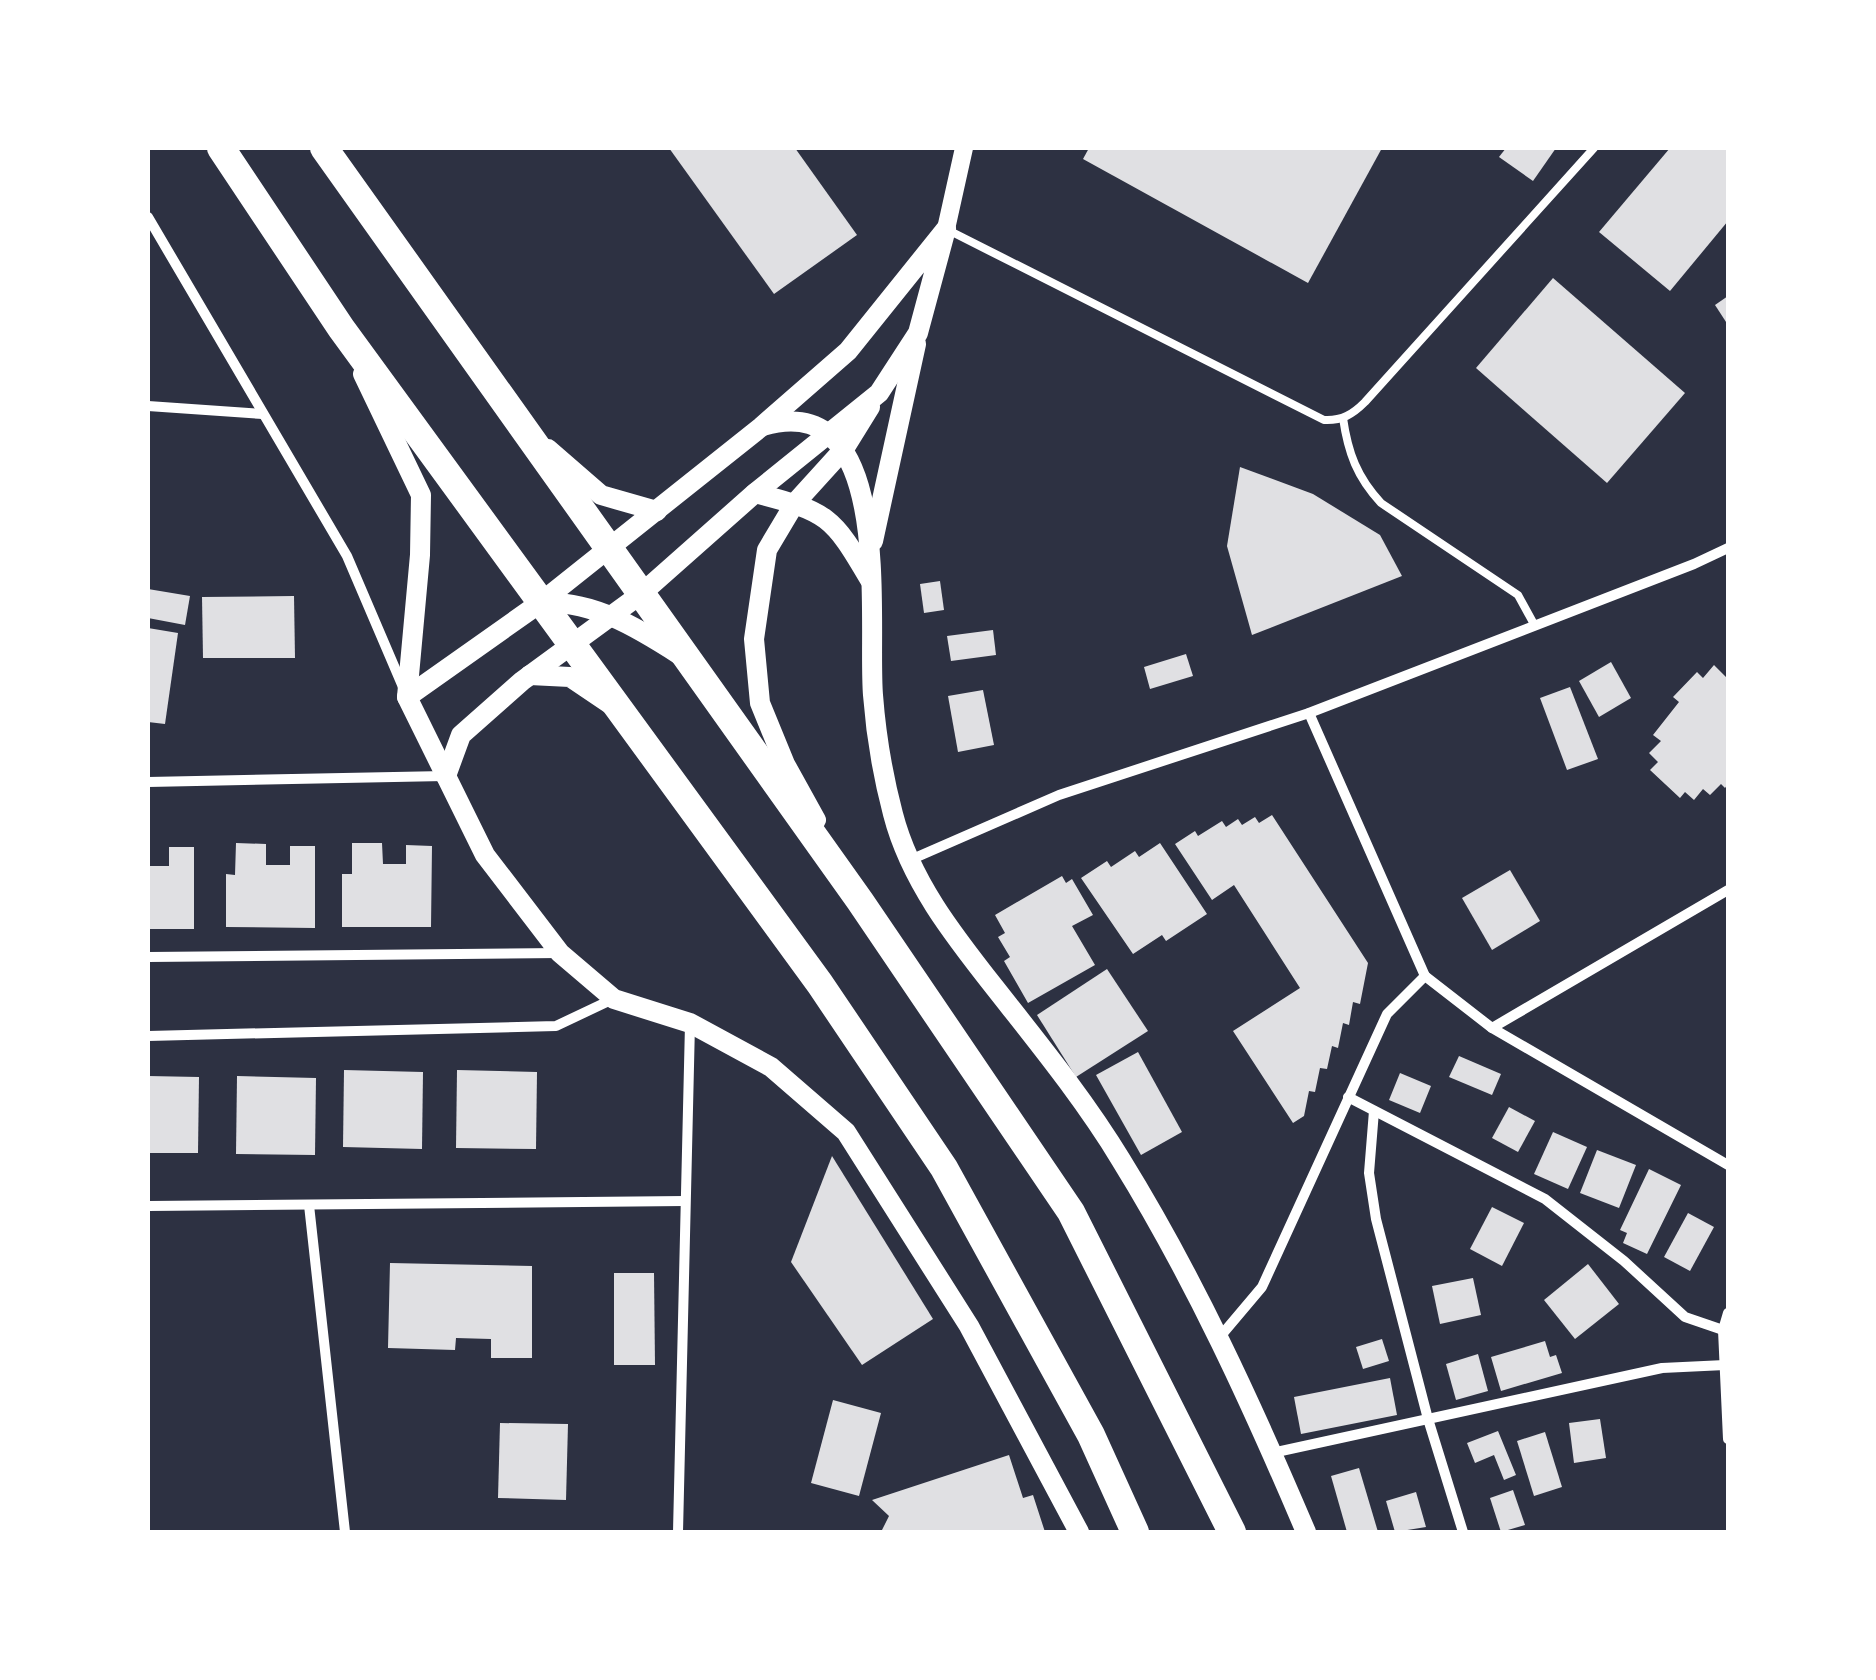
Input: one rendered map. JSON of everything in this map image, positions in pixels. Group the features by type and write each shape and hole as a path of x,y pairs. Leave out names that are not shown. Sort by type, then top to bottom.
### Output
{"highway":[{"path":"221,148 340,328 820,984 944,1168 1091,1435 1135,1532"},
{"path":"324,148 860,900 1071,1212 1232,1532"}],"main road":[{"path":"407,697 540,603 761,427 848,352 946,229"},
{"path":"871,548 918,333 946,229"},
{"path":"340,328 422,494 407,697 485,855 560,954 614,999 690,1024 771,1067 846,1132 969,1326 1079,1532"},
{"path":"860,900 785,764 760,703 754,639 767,550 795,503 844,449 918,333"},
{"path":"446,776 461,735 530,675 641,594 755,493 878,393"},
{"path":"761,427 784,420 804,422 844,449 855,475 871,548 872,694 881,758 894,819 910,860 954,936 1120,1158 1218,1339 1306,1532"},
{"path":"520,426 602,495 657,511"},
{"path":"755,493 795,503 830,520 872,584"},
{"path":"540,603 564,601 611,616 688,660"},
{"path":"530,675 570,677 622,712"}],"street":[{"path":"946,229 964,148"},
{"path":"148,217 347,556 407,697"},
{"path":"148,406 263,414"},
{"path":"910,860 1059,795 1309,713 1728,548"},
{"path":"1309,713 1426,976 1492,1028 1728,1165"},
{"path":"148,782 446,776"},
{"path":"1492,1028 1728,890"},
{"path":"148,957 560,954"},
{"path":"1218,1339 1262,1287 1388,1014 1426,976"},
{"path":"148,1036 556,1026 614,999"},
{"path":"678,1532 690,1024"},
{"path":"1348,1098 1545,1199 1624,1261 1685,1317 1723,1330"},
{"path":"1374,1111 1370,1173 1376,1219 1428,1419 1463,1532"},
{"path":"148,1206 685,1201"},
{"path":"308,1205 345,1532"},
{"path":"1728,1313 1723,1330 1728,1439"},
{"path":"1272,1452 1662,1368 1725,1366"}],"lane":[{"path":"946,229 1324,420 1342,418 1365,402 1594,148"},
{"path":"1342,418 1348,452 1366,487 1381,504 1518,595 1535,626"}],"building":[{"path":"669,148 795,148 857,235 774,294"},
{"path":"1089,148 1382,148 1308,283 1083,159"},
{"path":"1506,148 1556,148 1533,181 1499,157"},
{"path":"1670,148 1728,148 1728,221 1670,291 1599,232"},
{"path":"1553,278 1685,393 1607,483 1476,368"},
{"path":"1728,296 1728,325 1715,305"},
{"path":"1240,467 1313,494 1380,535 1402,576 1252,635 1227,546"},
{"path":"940,581 944,610 924,613 920,584"},
{"path":"148,589 190,596 185,625 148,618"},
{"path":"294,596 295,658 203,658 202,597"},
{"path":"148,628 178,633 165,724 148,722"},
{"path":"993,630 996,655 951,661 947,636"},
{"path":"1186,654 1193,676 1150,689 1144,667"},
{"path":"1611,662 1631,698 1599,717 1579,681"},
{"path":"1714,665 1728,679 1728,784 1725,788 1721,784 1710,795 1703,789 1694,800 1685,792 1680,798 1650,770 1658,762 1649,753 1661,741 1653,735 1679,702 1673,697 1697,672 1703,678"},
{"path":"1570,687 1598,759 1567,770 1540,698"},
{"path":"983,690 994,745 958,752 948,696"},
{"path":"1272,815 1368,963 1360,1004 1353,1002 1349,1025 1343,1023 1338,1048 1332,1046 1327,1069 1320,1068 1315,1092 1309,1091 1304,1116 1293,1123 1233,1031 1300,988 1234,885 1212,900 1175,844 1222,821 1226,827 1238,819 1242,825 1255,817 1259,823"},
{"path":"236,843 266,844 266,865 290,865 290,846 315,846 315,928 226,927 226,874 235,875"},
{"path":"352,843 382,843 383,864 406,864 406,845 432,846 431,927 342,927 342,874 352,874"},
{"path":"1160,843 1207,914 1166,941 1162,935 1133,954 1081,878 1107,861 1111,867 1135,851 1139,857"},
{"path":"169,847 194,847 194,929 148,929 148,866 169,866"},
{"path":"1510,870 1540,921 1492,950 1462,898"},
{"path":"1062,876 1066,883 1072,879 1093,915 1072,926 1095,965 1028,1003 1004,961 1010,957 998,937 1005,933 995,915"},
{"path":"1107,969 1148,1031 1076,1077 1037,1015"},
{"path":"1138,1052 1182,1132 1141,1155 1096,1075"},
{"path":"1459,1056 1501,1074 1492,1095 1449,1077"},
{"path":"344,1070 423,1072 422,1149 343,1147"},
{"path":"457,1070 537,1072 536,1149 456,1148"},
{"path":"1400,1073 1431,1086 1420,1113 1389,1100"},
{"path":"148,1076 199,1077 198,1153 148,1153"},
{"path":"237,1076 316,1078 315,1155 236,1154"},
{"path":"1509,1107 1535,1121 1518,1152 1492,1138"},
{"path":"1553,1132 1587,1147 1568,1189 1534,1174"},
{"path":"1597,1150 1636,1165 1619,1208 1580,1193"},
{"path":"832,1156 933,1319 862,1365 791,1262"},
{"path":"1649,1169 1681,1185 1647,1254 1623,1243 1627,1233 1620,1230"},
{"path":"1492,1207 1524,1223 1502,1266 1470,1249"},
{"path":"1688,1213 1714,1227 1690,1271 1664,1257"},
{"path":"390,1263 532,1266 532,1358 491,1358 491,1339 456,1338 455,1350 388,1348"},
{"path":"1588,1264 1619,1304 1575,1339 1544,1300"},
{"path":"614,1273 654,1273 655,1365 614,1365"},
{"path":"1473,1278 1481,1315 1440,1324 1432,1286"},
{"path":"1382,1339 1389,1361 1363,1369 1356,1347"},
{"path":"1545,1341 1550,1357 1556,1355 1562,1373 1501,1391 1491,1357"},
{"path":"1478,1354 1488,1391 1456,1400 1446,1364"},
{"path":"1390,1378 1397,1415 1301,1434 1294,1397"},
{"path":"833,1400 881,1413 859,1496 811,1483"},
{"path":"1600,1419 1606,1458 1574,1463 1569,1423"},
{"path":"500,1423 568,1424 566,1500 498,1498"},
{"path":"1498,1431 1516,1475 1504,1480 1494,1455 1475,1463 1467,1443"},
{"path":"1545,1432 1562,1487 1534,1496 1517,1441"},
{"path":"1009,1455 1023,1498 1033,1495 1045,1532 881,1532 889,1516 872,1500"},
{"path":"1359,1468 1378,1532 1347,1532 1331,1476"},
{"path":"1513,1490 1525,1525 1501,1532 1490,1498"},
{"path":"1416,1492 1426,1527 1395,1532 1386,1501"}]}
